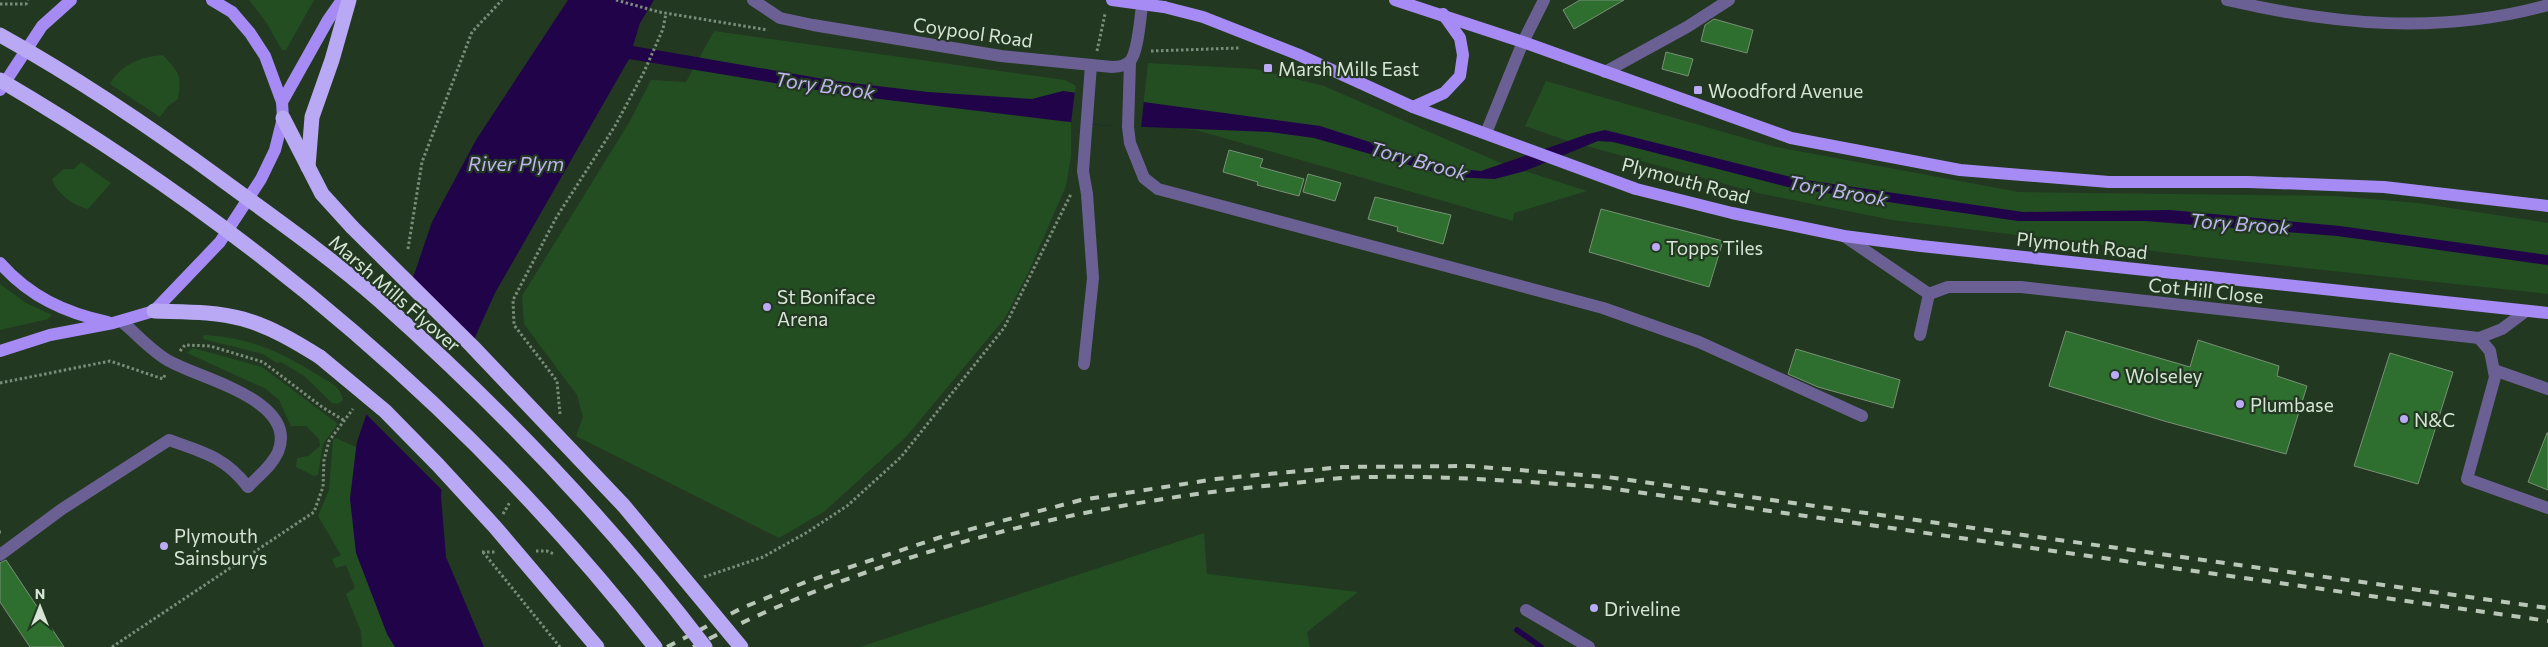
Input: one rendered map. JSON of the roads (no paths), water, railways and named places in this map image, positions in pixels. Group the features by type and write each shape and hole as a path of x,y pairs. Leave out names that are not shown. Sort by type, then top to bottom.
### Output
{"highway":[{"path":"308,167 312,117 332,60 349,0"},
{"name":"Marsh Mills Flyover","path":"0,36 58,67 146,124 283,224 377,299 476,390 604,523 705,647"},
{"path":"0,80 122,154 280,270 354,330 441,410 540,511 654,647"},
{"path":"283,118 322,194 352,227 472,346 624,506 741,647"},
{"path":"154,310 207,313 245,320 282,334 320,357 385,411 438,465 495,527 597,647"}],"main road":[{"path":"0,90 42,26 71,0"},
{"path":"0,352 50,335 117,322 154,310 220,242 262,179 275,150 283,118 282,102 265,56 250,33 232,12 212,0"},
{"path":"282,102 328,20 342,0"},
{"path":"1395,0 1443,14 1791,138 1960,170 2109,182 2249,182 2384,187 2548,206"},
{"name":"Plymouth Road","path":"1109,4 1164,7 1203,17 1297,54 1413,107 1646,191 1732,213 1844,236 1970,252 2548,313"},
{"path":"1413,107 1444,93 1460,76 1463,55 1460,38 1443,14"},
{"path":"0,263 17,282 53,304 81,316 117,322"}],"street":[{"name":"Coypool Road","path":"753,0 780,18 1001,56 1091,65 1122,66 1133,56"},
{"path":"1143,0 1133,56 1128,127 1130,143 1144,178 1158,190 1603,308 1699,342 1862,416"},
{"path":"1486,133 1523,42 1544,0"},
{"path":"1605,72 1687,27 1729,0"},
{"path":"2227,0 2319,17 2392,24 2446,24 2502,16 2548,5"},
{"path":"1084,364 1093,278 1087,194 1082,171 1091,65"},
{"path":"1844,236 1929,294 1920,335"},
{"name":"Cot Hill Close","path":"1929,294 1948,287 2021,287 2479,338 2502,329 2526,310"},
{"path":"0,555 5,548 62,508 169,440 210,455 235,470 248,487 268,466 278,451 280,428 270,411 250,397 170,362 117,322"},
{"path":"2479,338 2490,351 2495,377 2467,480 2548,508"},
{"path":"2494,370 2548,389"},
{"path":"1526,610 1589,647"}],"water":[{"name":"River Plym","path":"568,0 654,0 640,23 633,46 835,81 928,92 1032,99 1063,91 1320,126 1450,168 1481,171 1588,134 1605,130 1799,179 2023,212 2170,210 2340,226 2548,255 2548,265 2337,236 2145,221 2018,221 1792,188 1613,142 1598,141 1525,171 1495,179 1451,177 1314,138 1270,132 1097,125 1061,121 847,95 629,59 495,293 452,388 441,496 446,557 484,647 395,647 387,634 356,553 350,499 357,442 432,222 476,140"}],"waterway":[{"path":"1517,630 1541,647"}],"railway":[{"path":"667,647 742,608 808,581 941,537 1081,500 1216,479 1342,467 1469,466 1607,477 2548,608"},
{"path":"693,647 759,615 828,586 899,561 971,540 1117,507 1191,495 1343,478 1375,477 1472,479 1601,487 2548,621"}],"place":[{"name":"Marsh Mills East","path":"1268,68"},
{"name":"Woodford Avenue","path":"1698,90"},
{"name":"Topps Tiles","path":"1656,247"},
{"name":"St Boniface Arena","path":"767,307"},
{"name":"Wolseley","path":"2115,375"},
{"name":"Plumbase","path":"2240,404"},
{"name":"N&C","path":"2404,419"},
{"name":"Plymouth Sainsburys","path":"164,546"},
{"name":"Driveline","path":"1594,608"}],"water label":[{"name":"Tory Brook","path":"825,85"},
{"name":"Tory Brook","path":"1419,160"},
{"name":"Tory Brook","path":"1838,190"},
{"name":"Tory Brook","path":"2240,223"}]}
